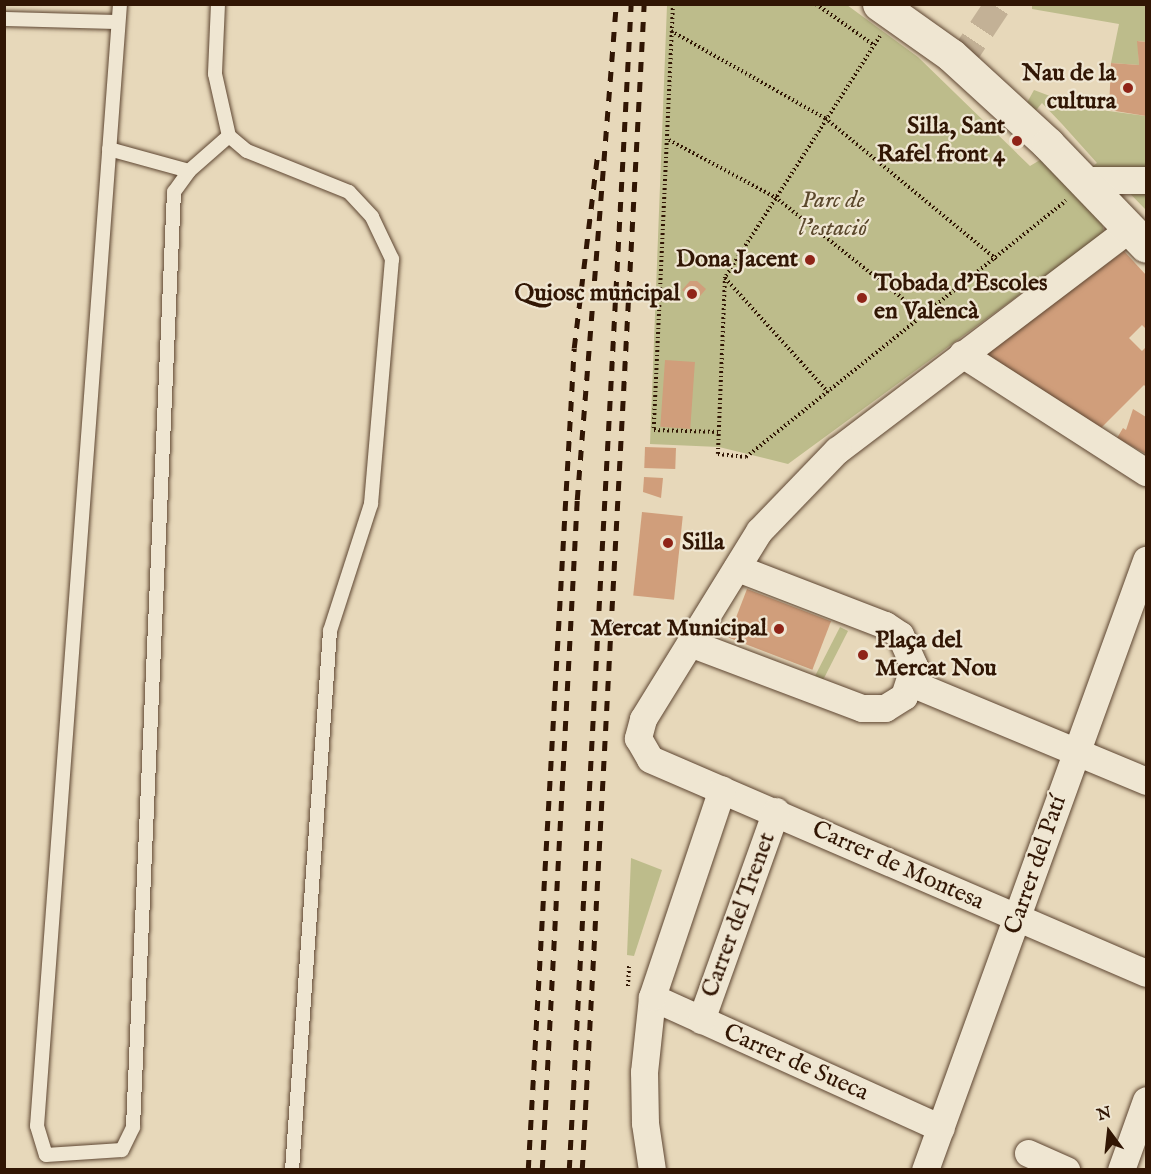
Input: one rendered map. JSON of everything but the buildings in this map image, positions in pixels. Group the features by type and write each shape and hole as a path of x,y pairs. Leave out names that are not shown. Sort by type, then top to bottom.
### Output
{"street":[{"path":"737,568 885,625 900,635 910,650 914,666 911,683 904,696 885,708 862,708 690,643 759,531 837,450 962,354 1138,237 1048,144 951,55 881,17"},
{"path":"1083,187 1146,180"},
{"path":"962,354 1146,472"},
{"name":"Carrer del Patí","path":"926,1170 1146,560"},
{"name":"Carrer de Montesa","path":"690,643 643,719 638,738 650,759 776,811 1017,919 1146,973"},
{"path":"911,683 1146,781"},
{"path":"651,1170 645,1123 644,1072 652,997 722,789"},
{"name":"Carrer del Trenet","path":"701,1020 776,811"},
{"name":"Carrer de Sueca","path":"652,997 941,1128"},
{"path":"1120,1170 1146,1100"},
{"path":"1028,1154 1066,1170"}],"lane":[{"path":"120,4 37,1126 46,1155 122,1150 134,1127 174,192 189,171 228,136"},
{"path":"218,4 215,74 228,136 247,151 349,192 372,217 392,259 371,504 330,631 292,1170"},
{"path":"4,19 118,22"},
{"path":"108,149 189,171"}],"path":[{"path":"673,4 669,140 654,430 719,432"},
{"path":"816,4 874,45"},
{"path":"881,17 874,45 725,277 718,454 746,457 828,392 921,313 996,259 1083,187"},
{"path":"671,31 825,118 996,259"},
{"path":"669,140 775,197 921,313"},
{"path":"725,277 828,392"}],"green space":[{"path":"1032,4 1146,5 1146,42 1138,41 1139,65 1111,63 1119,24 1032,9"},
{"name":"Parc de l'estació","path":"667,5 847,5 918,57 1030,166 1045,157 1101,215 1104,233 788,464 719,447 650,444"},
{"path":"1034,90 1079,107 1146,116 1146,210 1114,177 1084,173 1097,163 1062,124 1042,103 1033,114 1024,108"},
{"path":"840,627 848,631 823,680 815,676"},
{"path":"631,858 662,870 634,956 627,955"}],"tunnel":[{"path":"959,63 998,4"}],"railway":[{"path":"542,1170 577,500 616,4"},
{"path":"569,1170 631,4"},
{"path":"582,1170 644,4"},
{"path":"528,1170 574,348 597,157"}],"place":[{"name":"Nau de la cultura","path":"1128,88"},
{"name":"Silla, Sant Rafel front 4","path":"1017,141"},
{"name":"Dona Jacent","path":"810,260"},
{"name":"Quiosc muncipal","path":"692,294"},
{"name":"Tobada d'Escoles en Valencà","path":"862,298"},
{"name":"Silla","path":"668,543"},
{"name":"Mercat Municipal","path":"779,629"},
{"name":"Plaça del Mercat Nou","path":"863,655"}]}
